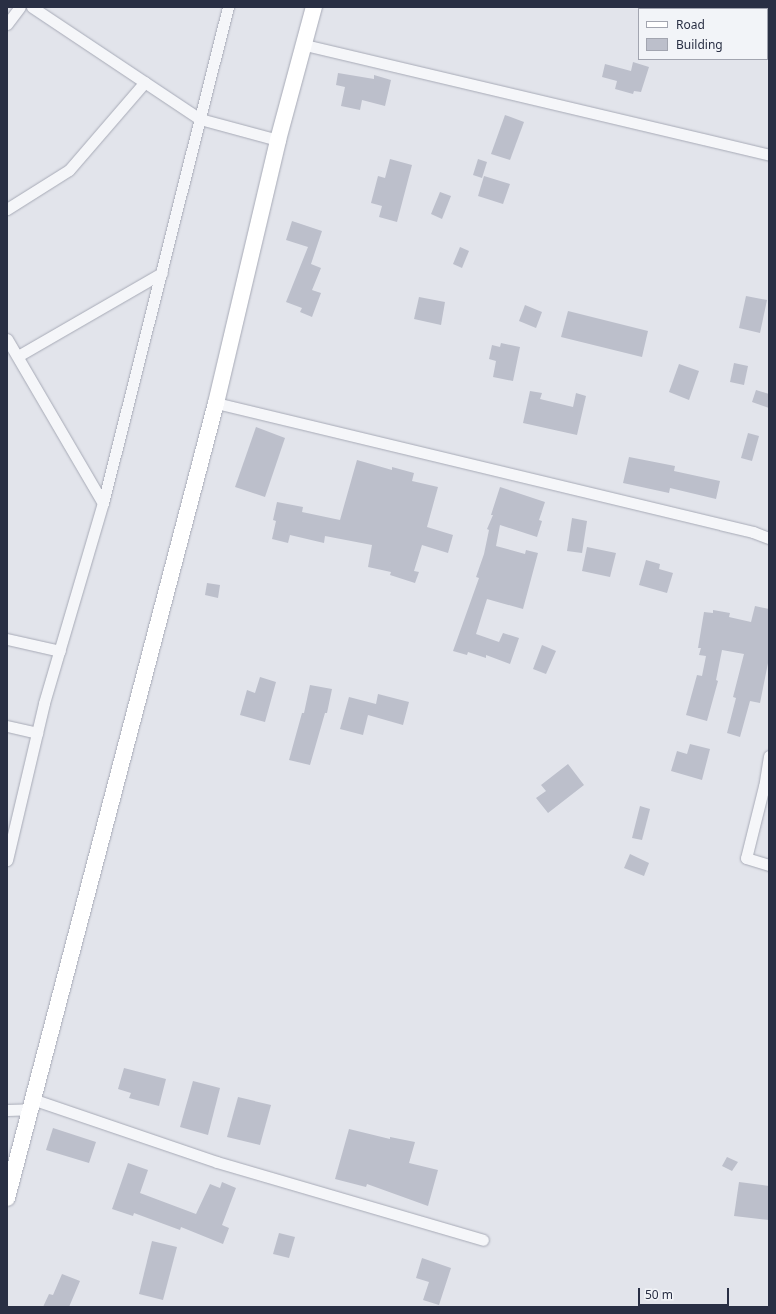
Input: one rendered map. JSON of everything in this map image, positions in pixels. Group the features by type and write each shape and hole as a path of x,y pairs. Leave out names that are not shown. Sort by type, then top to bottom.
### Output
{"street":[{"path":"7,24 20,7"},
{"path":"32,7 200,119 278,140"},
{"path":"7,860 37,733 103,503 228,7"},
{"path":"7,1198 216,403 278,140 305,45 314,7"},
{"path":"305,45 769,155"},
{"path":"7,209 69,170 145,82"},
{"path":"18,356 162,273"},
{"path":"7,338 103,503"},
{"path":"216,403 753,532 769,538"},
{"path":"7,639 60,651"},
{"path":"7,726 37,733"},
{"path":"769,756 764,786 746,858 769,865"},
{"path":"7,1110 31,1104 217,1162 483,1240"}],"building":[{"path":"633,62 649,67 641,92 634,91 633,94 615,89 617,81 602,77 605,64 631,71"},
{"path":"338,73 374,79 374,75 391,80 385,106 362,100 360,110 341,106 345,87 336,85"},
{"path":"505,115 524,122 510,160 491,154"},
{"path":"390,159 412,165 397,222 379,217 382,206 371,203 378,176 385,178"},
{"path":"478,159 487,162 482,178 473,175"},
{"path":"484,176 510,184 503,204 478,196"},
{"path":"440,192 451,196 442,219 431,214"},
{"path":"292,221 322,231 311,264 321,268 312,290 321,293 312,317 300,312 302,308 286,302 308,247 286,240"},
{"path":"460,247 469,251 462,268 453,264"},
{"path":"746,296 767,300 760,333 739,328"},
{"path":"419,297 445,302 441,325 414,319"},
{"path":"525,305 542,312 536,328 519,321"},
{"path":"568,311 648,331 642,357 561,337"},
{"path":"501,343 520,347 513,381 493,377 496,361 489,359 492,345 500,347"},
{"path":"734,363 748,366 744,385 730,382"},
{"path":"679,364 699,371 689,400 669,392"},
{"path":"756,390 769,394 769,408 752,402"},
{"path":"530,391 542,393 540,399 573,407 576,393 586,396 577,435 523,423"},
{"path":"256,427 285,438 265,497 235,487"},
{"path":"748,433 759,436 752,461 741,458"},
{"path":"629,457 675,466 674,471 720,481 716,499 670,488 669,493 623,483"},
{"path":"357,460 392,470 392,467 414,473 412,481 438,487 427,527 453,535 448,553 422,545 414,571 419,572 415,583 390,575 391,572 368,567 372,545 325,536 324,543 290,535 288,543 272,539 276,521 273,520 277,502 303,507 302,512 340,520"},
{"path":"500,487 545,502 539,520 542,521 537,537 500,525 496,546 525,554 526,550 538,553 523,609 487,599 476,634 499,642 503,633 519,638 510,664 486,655 486,658 468,652 467,655 453,651 479,578 476,577 484,554 489,530 487,529 493,515 491,515"},
{"path":"572,518 587,521 582,553 567,551"},
{"path":"587,547 616,553 610,577 582,571"},
{"path":"646,560 660,564 659,569 673,573 667,593 639,585"},
{"path":"207,583 220,585 218,598 205,595"},
{"path":"755,606 769,609 769,658 760,703 750,701 740,737 727,733 736,698 733,697 744,654 722,650 716,680 718,681 707,721 686,715 697,675 702,676 706,656 699,655 701,648 698,648 704,612 713,613 713,610 730,613 729,617 751,622"},
{"path":"542,645 556,651 546,674 533,669"},
{"path":"260,677 276,682 265,722 240,715 247,690 255,693"},
{"path":"310,685 332,689 327,713 325,713 310,765 289,760 302,713 304,713"},
{"path":"378,694 409,702 403,725 368,715 363,735 340,729 349,697 376,704"},
{"path":"690,744 710,749 702,780 671,771 677,751 687,754"},
{"path":"568,764 584,785 548,813 536,798 546,791 541,785"},
{"path":"640,806 650,809 642,840 632,838"},
{"path":"630,854 649,863 644,876 624,868"},
{"path":"124,1068 166,1079 159,1106 129,1098 131,1093 118,1089"},
{"path":"193,1081 220,1088 208,1135 180,1127"},
{"path":"238,1097 271,1105 260,1145 227,1137"},
{"path":"53,1128 96,1142 89,1163 46,1150"},
{"path":"349,1129 390,1139 390,1137 415,1142 409,1163 438,1170 428,1206 367,1184 366,1187 335,1179"},
{"path":"727,1157 738,1162 732,1171 722,1166"},
{"path":"128,1163 148,1170 140,1193 196,1214 210,1184 220,1188 222,1182 236,1188 222,1225 229,1228 223,1244 181,1227 180,1230 134,1213 133,1216 112,1209"},
{"path":"739,1182 769,1186 769,1220 734,1216"},
{"path":"279,1233 295,1237 289,1258 273,1254"},
{"path":"152,1241 177,1247 163,1300 139,1294"},
{"path":"422,1258 451,1268 439,1305 423,1300 429,1282 416,1278"},
{"path":"62,1274 80,1281 69,1307 43,1307 49,1294 53,1295"}]}
